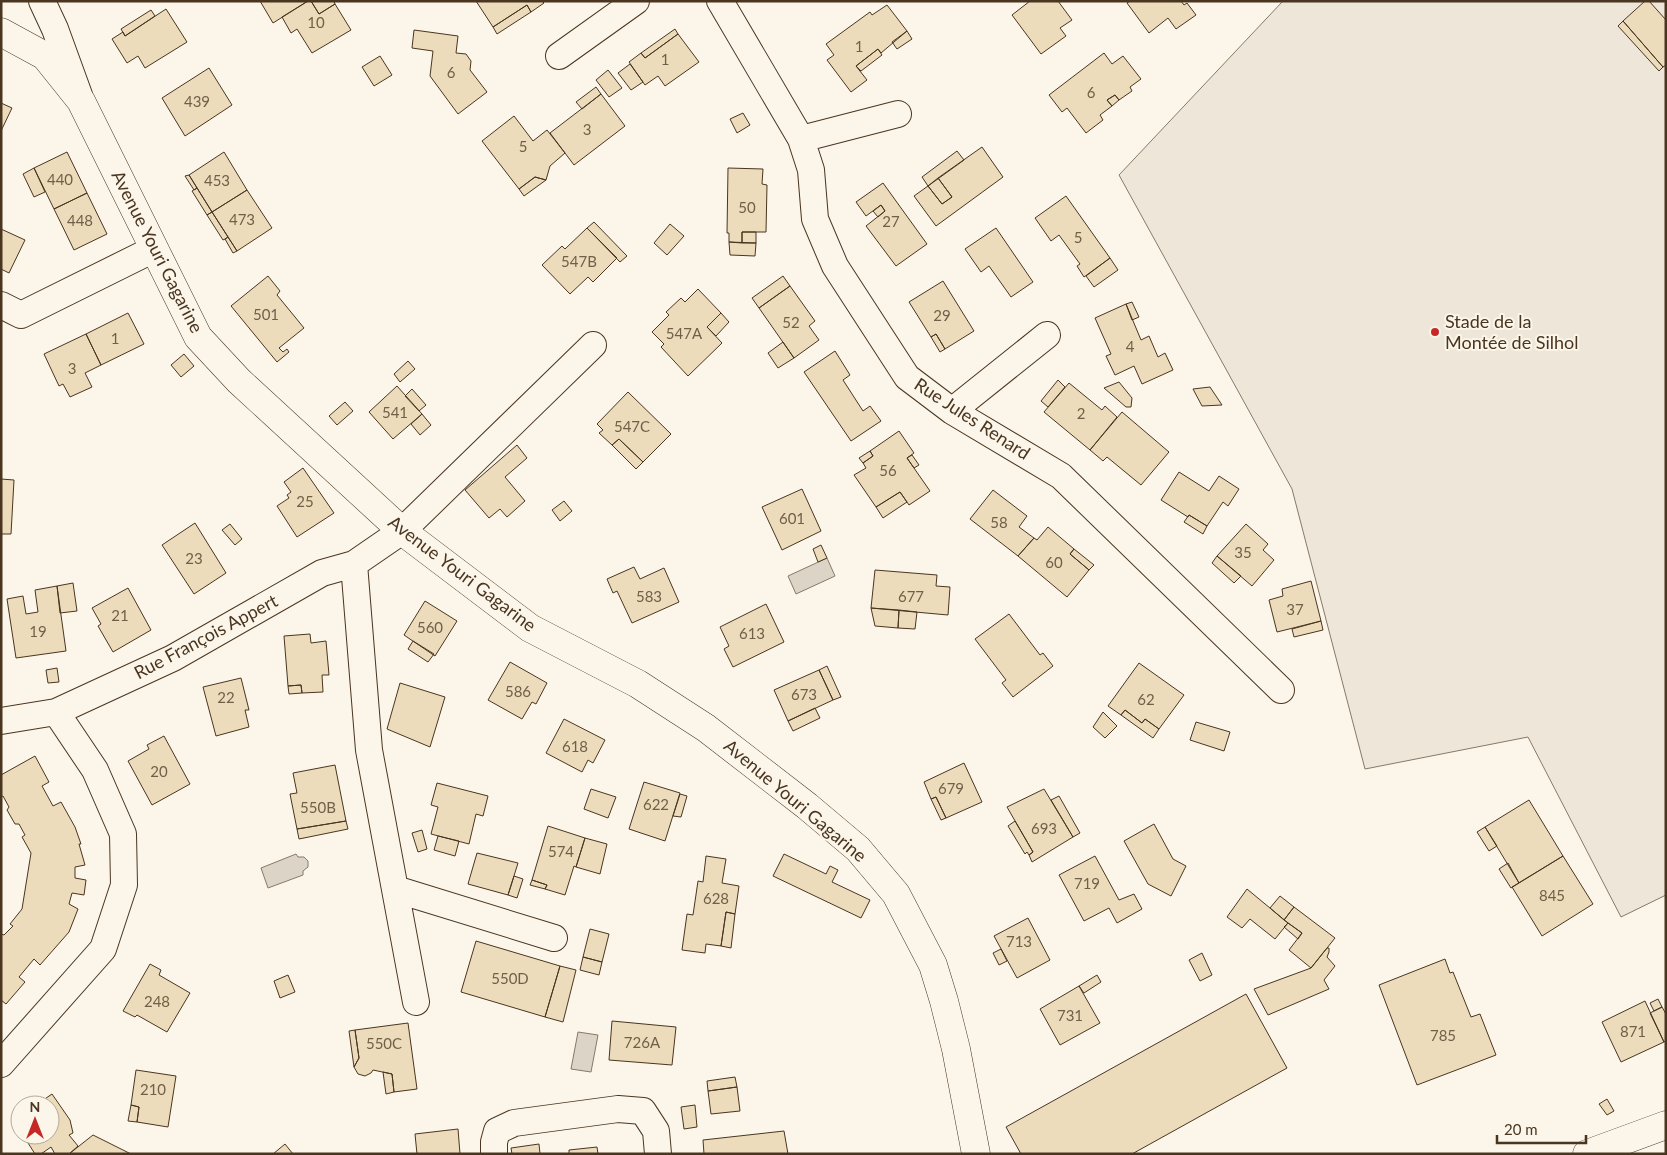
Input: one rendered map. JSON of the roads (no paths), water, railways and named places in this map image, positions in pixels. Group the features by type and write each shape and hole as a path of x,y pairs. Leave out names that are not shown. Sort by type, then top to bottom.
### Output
{"street":[{"path":"42,1 55,29 81,101"},
{"path":"559,56 636,1"},
{"name":"Rue Jules Renard","path":"720,1 800,139 812,170 815,219 835,266 907,377 952,411 1061,476 1281,690"},
{"name":"Avenue Youri Gagarine","path":"1,32 45,56 81,101 198,337 239,381 402,531 530,628 638,684 706,728 807,806 858,849 896,894 933,965 956,1049 976,1154"},
{"path":"800,139 898,114"},
{"path":"1,305 21,315 154,249"},
{"path":"952,411 1047,334"},
{"name":"Rue François Appert","path":"1,721 56,712 173,658 322,573 354,564 402,531 593,345"},
{"path":"354,564 368,750 416,1002"},
{"path":"1,1064 103,948 124,885 123,834 95,770 56,712"},
{"path":"395,889 554,938"},
{"path":"494,1154 494,1142 497,1131 514,1123 618,1109 642,1112 656,1131 658,1154"},
{"path":"1588,1154 1666,1125"}],"place":[{"name":"Stade de la Montée de Silhol","path":"1435,332"}]}
